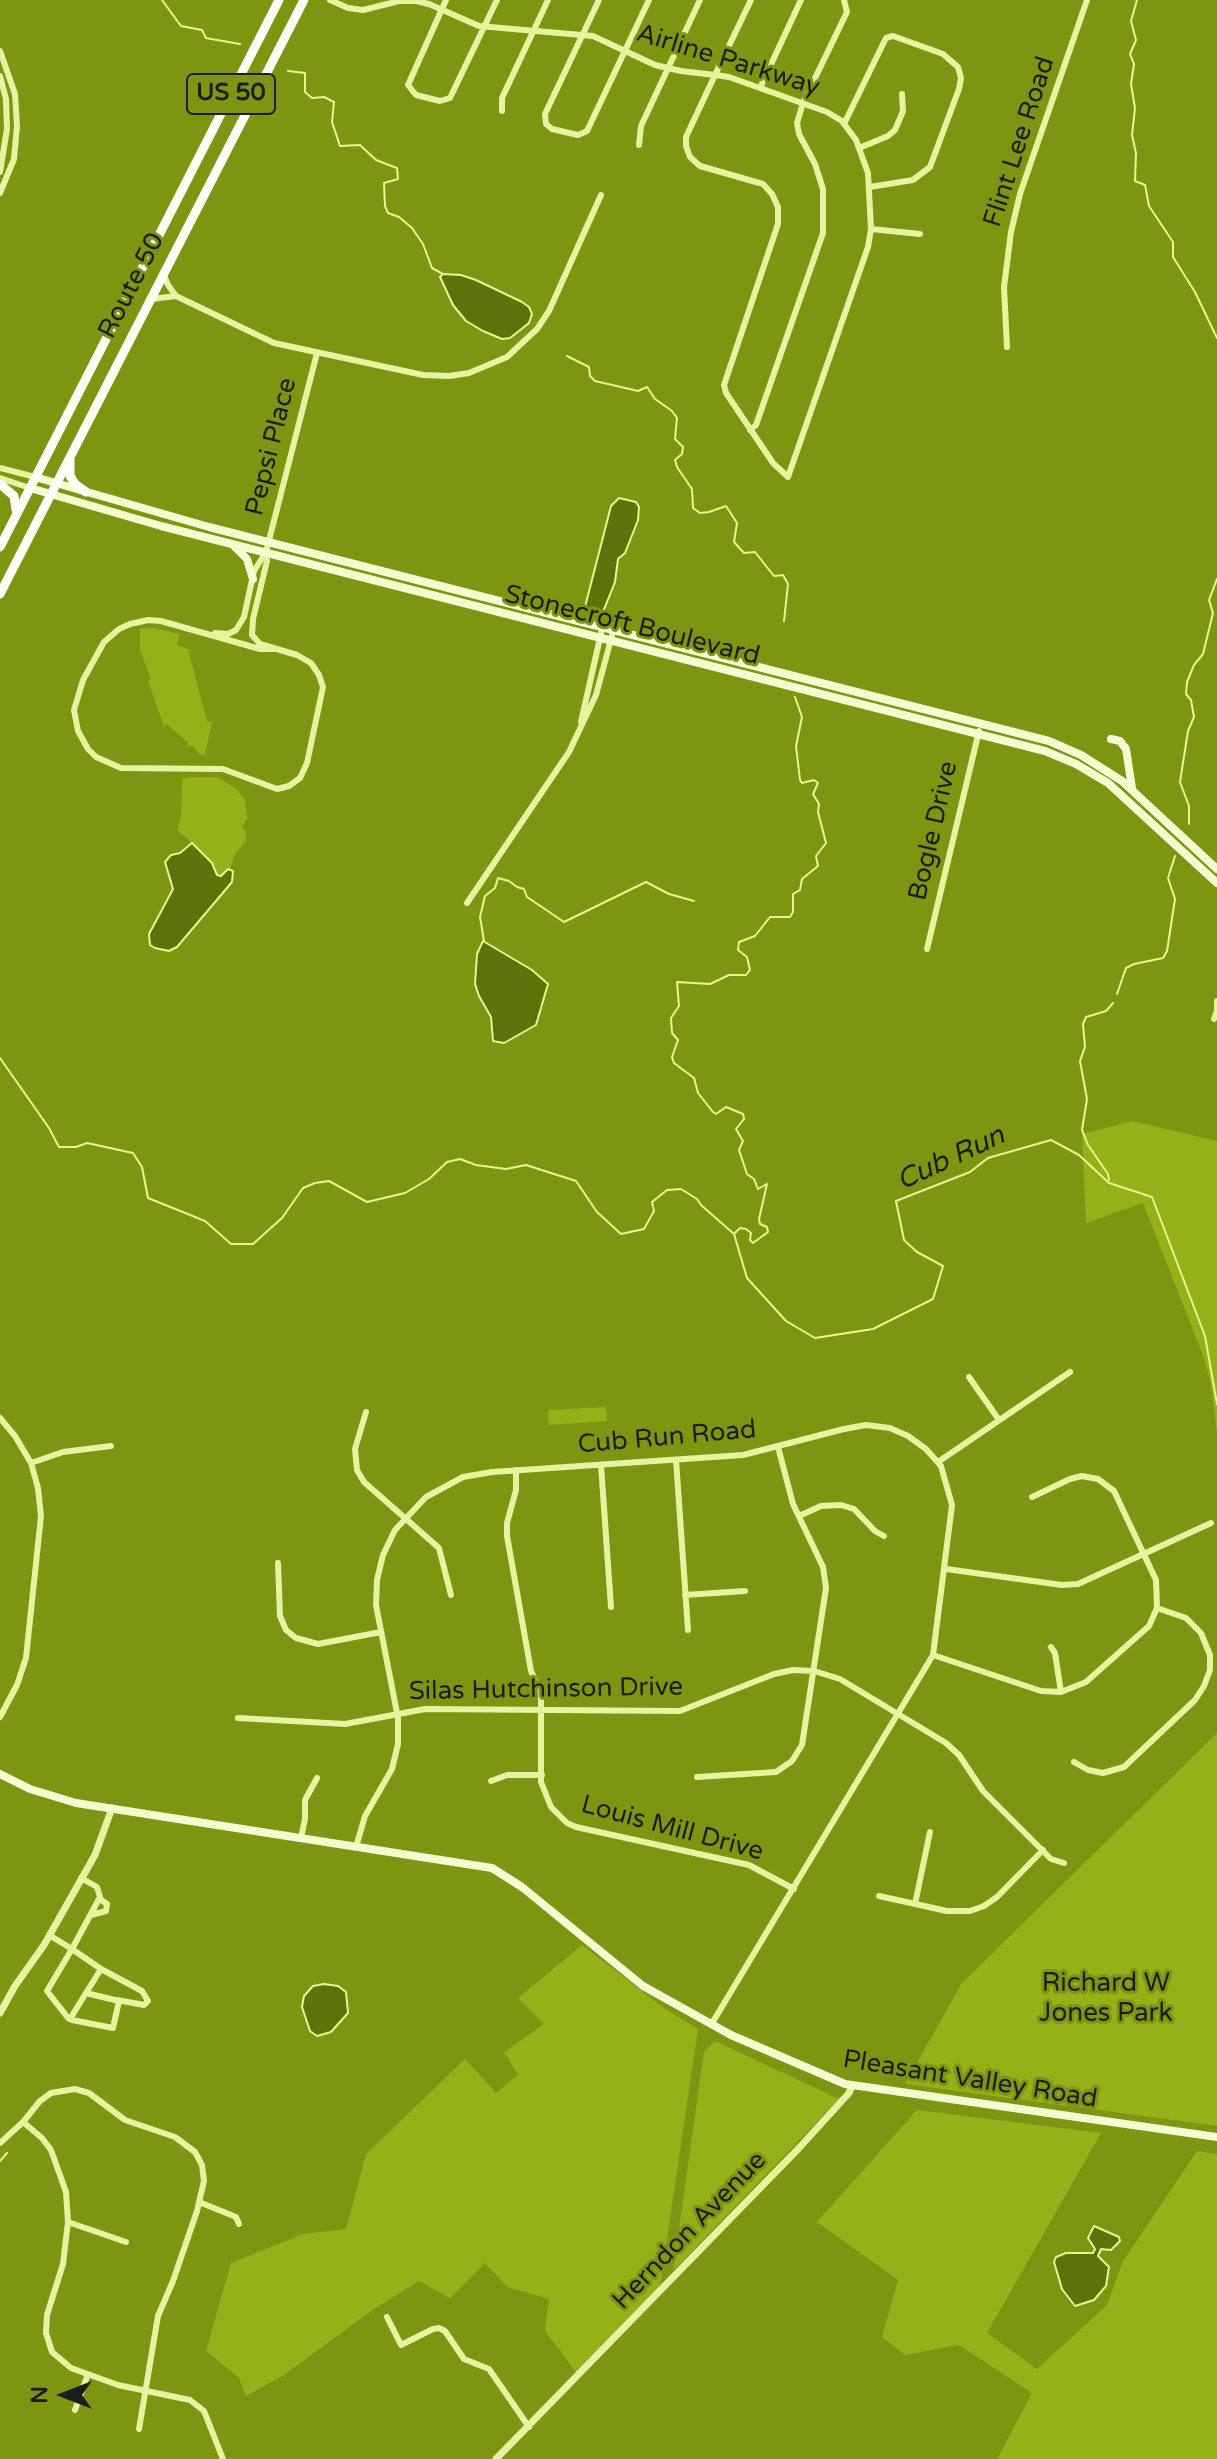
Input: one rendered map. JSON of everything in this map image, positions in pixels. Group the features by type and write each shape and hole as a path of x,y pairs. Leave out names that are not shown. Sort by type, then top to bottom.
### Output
{"highway":[{"name":"Route 50","path":"0,547 279,0"},
{"name":"Route 50","path":"0,594 304,0"},
{"path":"70,455 70,476 86,492"},
{"path":"0,481 15,498 15,517"}],"main road":[{"name":"Stonecroft Boulevard","path":"35,477 601,634"},
{"name":"Stonecroft Boulevard","path":"30,488 230,543 601,634 771,671 981,723 1069,749 1132,789 1217,869"},
{"path":"230,543 247,559 253,579"},
{"name":"Stonecroft Boulevard","path":"612,636 1060,756 1101,778 1123,795 1217,883"},
{"path":"1111,739 1120,741 1126,749 1132,789"},
{"name":"Pleasant Valley Road","path":"0,1774 48,1796 472,1864 503,1873 629,1977 711,2025 769,2053 852,2086 1217,2137"}],"street":[{"name":"Airline Parkway","path":"330,0 355,10 409,1 425,3 485,26 593,36 668,69 729,77 827,112 844,124 859,148 870,187 871,229 868,247 788,477 773,463 750,430"},
{"path":"446,0 410,78 409,88 416,95 440,101 450,98 497,0"},
{"path":"502,111 502,98 548,0"},
{"path":"599,0 545,114 546,124 552,129 578,135 587,131 649,0"},
{"path":"639,145 641,126 700,0"},
{"path":"751,0 686,137 687,152 700,166 763,184 772,194 779,212 778,224 724,380 726,393 750,430 756,425 824,227 825,201 820,175 797,127 803,103 847,12 844,0"},
{"path":"760,88 801,0"},
{"name":"Flint Lee Road","path":"1007,347 1005,272 1017,206 1087,0"},
{"path":"844,124 886,38 893,36 943,54 958,67 961,78 959,89 930,167 913,180 870,187"},
{"path":"0,51 15,94 17,126 14,159 0,193"},
{"path":"0,76 6,99 7,129 0,172"},
{"path":"859,148 895,130 903,111 902,94"},
{"path":"163,273 176,296 260,338 430,376 469,373 495,363 523,344 545,317 601,195"},
{"path":"871,229 920,234"},
{"path":"149,300 176,296"},
{"name":"Pepsi Place","path":"266,552 317,353"},
{"name":"Stonecroft Boulevard","path":"0,468 35,477"},
{"name":"Stonecroft Boulevard","path":"0,481 30,488"},
{"path":"266,552 267,561 251,631 260,644 297,655 311,663 323,687 323,699 307,763 300,778 289,786 270,788 236,772 209,767 121,768 108,764 88,749 75,720 75,701 96,655 110,635 130,624 148,620 228,634 241,624 253,579 266,552"},
{"path":"209,633 260,649 276,649"},
{"path":"578,734 601,634"},
{"path":"467,903 569,752 596,695 612,636"},
{"name":"Bogle Drive","path":"927,949 981,723"},
{"path":"1214,1019 1217,1001"},
{"path":"711,2025 933,1655 952,1505 947,1481 938,1462 1070,1372"},
{"path":"969,1377 999,1420"},
{"path":"366,1412 355,1449 357,1470 364,1482 439,1548 451,1595"},
{"path":"0,1418 31,1463 41,1516 28,1644 17,1685 0,1717"},
{"name":"Cub Run Road","path":"356,1847 365,1816 392,1769 398,1744 397,1714 376,1605 377,1580 387,1547 405,1517 433,1492 463,1477 516,1470 743,1455 844,1429 873,1426 890,1428 908,1436 938,1462"},
{"path":"31,1463 77,1449 111,1446"},
{"path":"697,1777 776,1772 787,1766 802,1745 826,1588 823,1567 799,1516 778,1447"},
{"path":"676,1460 688,1630"},
{"path":"601,1465 611,1607"},
{"name":"Louis Mill Drive","path":"516,1470 516,1490 507,1523 507,1536 531,1671 541,1694 542,1775 544,1792 551,1807 567,1823 576,1827 749,1865 794,1889"},
{"path":"933,1655 1041,1691 1061,1692 1086,1682 1149,1626 1157,1608 1157,1584 1116,1494 1098,1479 1087,1477 1074,1478 1032,1497"},
{"path":"799,1516 821,1506 841,1505 854,1509 884,1536"},
{"path":"946,1569 1073,1585 1089,1581 1211,1523"},
{"path":"278,1563 280,1616 286,1630 296,1638 318,1644 381,1632"},
{"path":"685,1595 745,1591"},
{"path":"1074,1762 1088,1770 1103,1773 1124,1767 1195,1700 1204,1686 1210,1661 1209,1650 1201,1633 1186,1618 1157,1608"},
{"path":"1051,1647 1055,1653 1061,1692"},
{"name":"Silas Hutchinson Drive","path":"238,1718 345,1724 439,1709 680,1711 774,1674 793,1670 814,1671 840,1679 953,1748 983,1791 1055,1861 1064,1863"},
{"path":"491,1781 503,1776 542,1775"},
{"path":"301,1838 305,1800 317,1778"},
{"path":"0,2013 81,1878 102,1839 112,1808"},
{"path":"915,1904 930,1832"},
{"path":"879,1896 952,1912 977,1909 997,1897 1043,1850"},
{"path":"81,1878 97,1887 100,1899 47,1991 70,2019 113,2028 117,2000"},
{"path":"49,1935 142,1991 148,2001 144,2005 86,1993"},
{"path":"70,2019 101,1969"},
{"name":"Herndon Avenue","path":"497,2459 799,2148 852,2086"},
{"path":"0,2143 51,2093 75,2089 89,2093 117,2116 175,2137 195,2152 202,2165 204,2181 199,2202 158,2316 139,2429"},
{"path":"23,2122 51,2150 66,2192 68,2222 63,2264 47,2315 46,2333 52,2352 71,2368 118,2385 190,2400 204,2411 223,2459"},
{"path":"199,2202 236,2217 239,2224"},
{"path":"68,2222 126,2242"},
{"path":"387,2317 401,2345 433,2329 445,2331 464,2359 489,2369 529,2427"},
{"path":"75,2410 88,2374"}],"green space":[{"path":"153,628 180,634 177,645 192,651 189,653 207,721 212,722 205,755 199,754 194,746 186,746 188,743 167,724 164,726 140,650 140,629"},
{"path":"217,777 237,789 245,800 247,819 242,827 246,832 246,841 235,854 230,869 220,876 214,872 212,863 177,830 181,816 182,779"},
{"path":"1132,1121 1217,1141 1217,1433 1204,1358 1143,1203 1086,1223 1082,1134"},
{"path":"606,1407 607,1421 549,1425 548,1410"},
{"name":"Richard W Jones Park","path":"1217,1733 1217,2126 905,2084 962,1983"},
{"path":"582,1945 664,2008 698,2029 660,2287 576,2372 545,2331 549,2299 507,2287 485,2263 450,2298 419,2281 371,2311 284,2375 246,2396 239,2378 206,2351 231,2263 303,2234 346,2229 366,2154 465,2059 496,2093 518,2075 504,2052 544,2024 518,1998"},
{"path":"715,2041 839,2099 673,2271 704,2052"},
{"path":"917,2110 1101,2133 987,2333 1037,2369 1107,2305 1123,2261 1197,2151 1217,2154 1217,2459 997,2459 1032,2393 959,2345 905,2355 882,2337 898,2280 817,2222"}],"shaded area":[{"path":"443,274 476,280 522,302 532,314 529,323 510,338 502,339 483,331 466,321 453,305 440,277"},
{"path":"619,498 636,502 639,507 638,520 625,553 618,559 615,582 605,607 601,615 593,614 585,607 611,506"},
{"path":"192,843 212,863 217,875 221,876 228,869 233,871 232,882 177,947 169,951 155,948 150,945 149,934 173,889 165,862"},
{"path":"483,941 532,970 548,984 536,1025 504,1043 493,1041 491,1017 475,984 477,954"},
{"path":"313,1986 338,1986 346,1992 348,2013 331,2032 317,2036 310,2031 302,2007 304,1996"},
{"path":"1094,2226 1119,2237 1120,2241 1111,2250 1101,2249 1098,2256 1109,2267 1106,2286 1094,2300 1075,2306 1062,2289 1054,2262 1056,2257 1066,2253 1093,2253 1095,2249 1088,2238"}],"waterway":[{"path":"162,0 181,26 202,30 206,38 240,44"},
{"path":"1137,0 1131,21 1136,40 1130,54 1134,64 1131,84 1135,108 1132,135 1136,153 1135,181 1145,185 1149,206 1173,242 1173,257 1195,292 1217,338"},
{"path":"288,71 305,73 305,92 312,98 324,97 334,102 332,122 340,146 360,145 376,160 397,168 398,179 384,183 388,213 399,217 412,228 423,244 432,268 443,274"},
{"path":"567,356 589,367 590,376 595,381 638,391 647,387 655,399 672,411 677,418 675,439 683,447 682,454 675,460 692,489 693,508 700,513 726,506 737,523 734,542 744,553 755,552 774,576 783,575 788,584 784,621"},
{"path":"1189,824 1189,806 1180,782 1188,731 1194,717 1191,700 1186,694 1187,682 1203,654 1213,613 1209,600 1217,579"},
{"path":"735,1233 740,1228 746,1229 751,1233 753,1243 768,1232 759,1219 767,1184 758,1189 754,1179 747,1174 739,1150 743,1141 736,1129 744,1119 743,1114 726,1107 716,1114 713,1112 698,1093 694,1078 674,1063 672,1057 678,1040 672,1033 671,1018 679,1006 677,982 710,984 729,975 746,975 750,970 747,957 738,950 739,942 755,936 770,917 790,917 793,894 800,890 802,879 818,866 816,856 826,843 819,804 813,794 818,783 814,780 802,783 800,780 796,746 802,717 795,697"},
{"path":"1117,994 1126,968 1163,958 1167,951 1175,899 1168,878 1175,856"},
{"path":"484,941 480,917 485,896 495,888 498,878 524,889 527,897 564,922 646,882 669,894 694,901"},
{"path":"1109,1180 1082,1130 1087,1099 1080,1061 1085,1047 1083,1024 1086,1017 1106,1011 1113,1003"},
{"name":"Cub Run","path":"0,1058 59,1147 76,1147 87,1143 133,1153 142,1167 148,1198 205,1221 231,1244 253,1244 282,1218 303,1188 315,1183 329,1181 367,1202 405,1193 429,1179 447,1162 460,1159 476,1165 506,1169 526,1165 576,1181 597,1212 621,1234 644,1229 654,1211 652,1202 667,1190 681,1189 697,1199 734,1234 747,1278 786,1321 815,1338 873,1329 933,1299 943,1266 917,1252 904,1240 896,1201 970,1172 988,1158 1051,1140 1079,1155 1109,1183 1152,1197 1205,1336 1217,1404"},
{"path":"0,2161 7,2153"}]}
